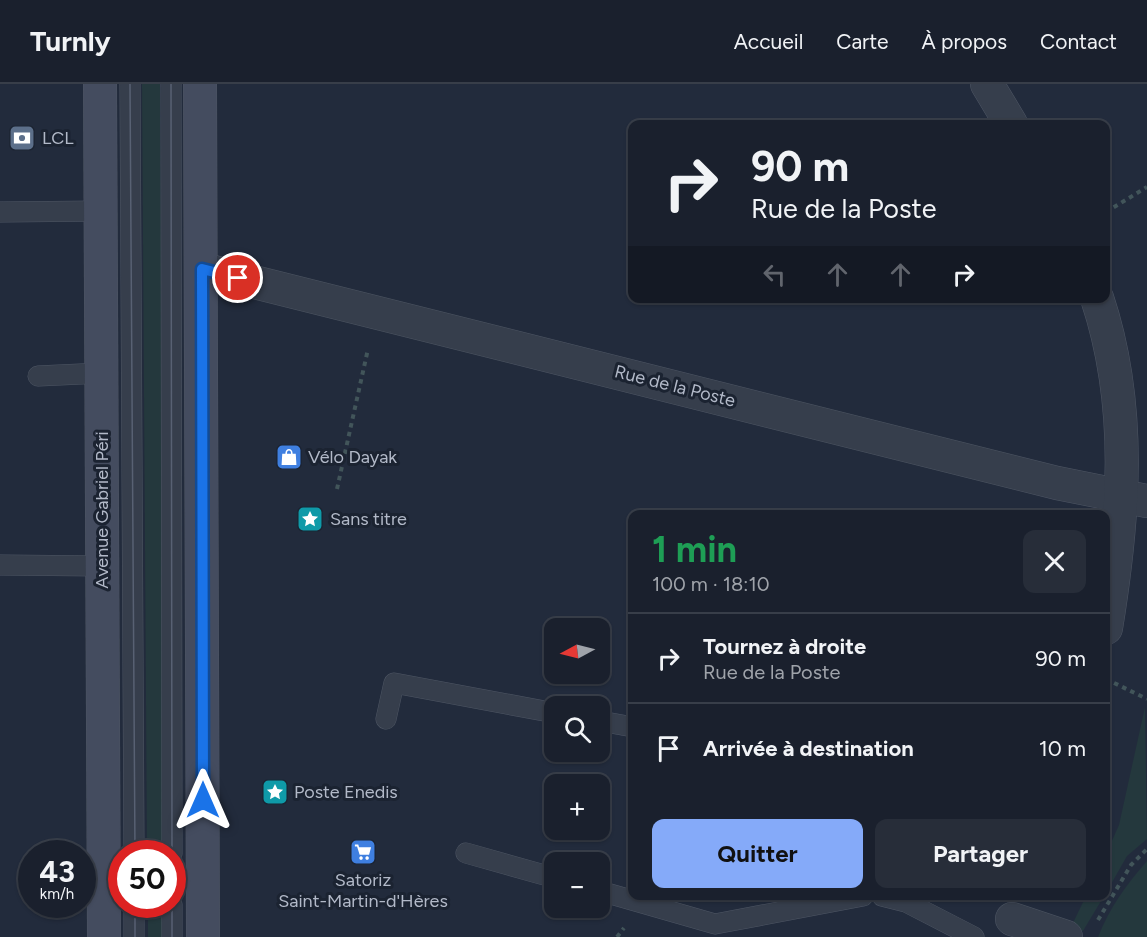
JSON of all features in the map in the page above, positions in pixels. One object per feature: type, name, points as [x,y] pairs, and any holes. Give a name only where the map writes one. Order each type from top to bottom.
[{"type":"main road","name":"Avenue Gabriel Péri","points":[[100,84],[104,937]]},
{"type":"main road","points":[[200,84],[203,937]]},
{"type":"street","points":[[987,84],[1009,120]]},
{"type":"street","name":"Rue de la Poste","points":[[202,269],[1135,499]]},
{"type":"street","points":[[1097,303],[1121,414],[1135,499],[1116,565],[1110,603]]},
{"type":"street","points":[[1012,917],[1081,931]]},
{"type":"lane","name":"Avenue Gabriel Péri","points":[[130,84],[134,840]]},
{"type":"lane","points":[[171,84],[172,840]]},
{"type":"lane","points":[[0,212],[101,211]]},
{"type":"lane","points":[[38,376],[102,373]]},
{"type":"lane","points":[[0,566],[102,566]]},
{"type":"lane","points":[[386,719],[394,683],[544,711]]},
{"type":"lane","points":[[610,723],[628,726]]},
{"type":"lane","points":[[466,853],[544,875]]},
{"type":"lane","points":[[610,895],[713,931],[846,900]]},
{"type":"lane","points":[[907,900],[974,937]]},
{"type":"lane","points":[[134,918],[134,937]]},
{"type":"lane","points":[[172,918],[172,937]]},
{"type":"path","points":[[1110,210],[1147,187]]},
{"type":"path","points":[[337,489],[391,315]]},
{"type":"path","points":[[1110,681],[1147,699]]},
{"type":"path","points":[[1110,893],[1131,865],[1147,849]]},
{"type":"path","points":[[1081,931],[1104,900]]},
{"type":"green space","points":[[142,84],[160,84],[165,840],[147,840]]},
{"type":"green space","points":[[1145,707],[1147,839],[1127,856],[1110,886],[1110,845],[1119,825]]},
{"type":"green space","points":[[1147,861],[1147,937],[1098,937],[1119,897]]},
{"type":"green space","points":[[1084,900],[1102,900],[1083,931],[1071,927]]},
{"type":"green space","points":[[148,918],[165,918],[165,937],[148,937]]},
{"type":"tram line","points":[[130,84],[135,840]]},
{"type":"tram line","points":[[171,84],[172,840]]},
{"type":"tram line","points":[[135,918],[135,937]]},
{"type":"tram line","points":[[172,918],[172,937]]},
{"type":"place","name":"LCL","points":[[22,138]]},
{"type":"place","name":"Vélo Dayak","points":[[289,457]]},
{"type":"place","name":"Sans titre","points":[[310,519]]},
{"type":"place","name":"Poste Enedis","points":[[275,792]]},
{"type":"place","name":"Satoriz Saint-Martin-d'Hères","points":[[363,852]]},
{"type":"route","points":[[203,800],[202,269],[238,278]]}]
